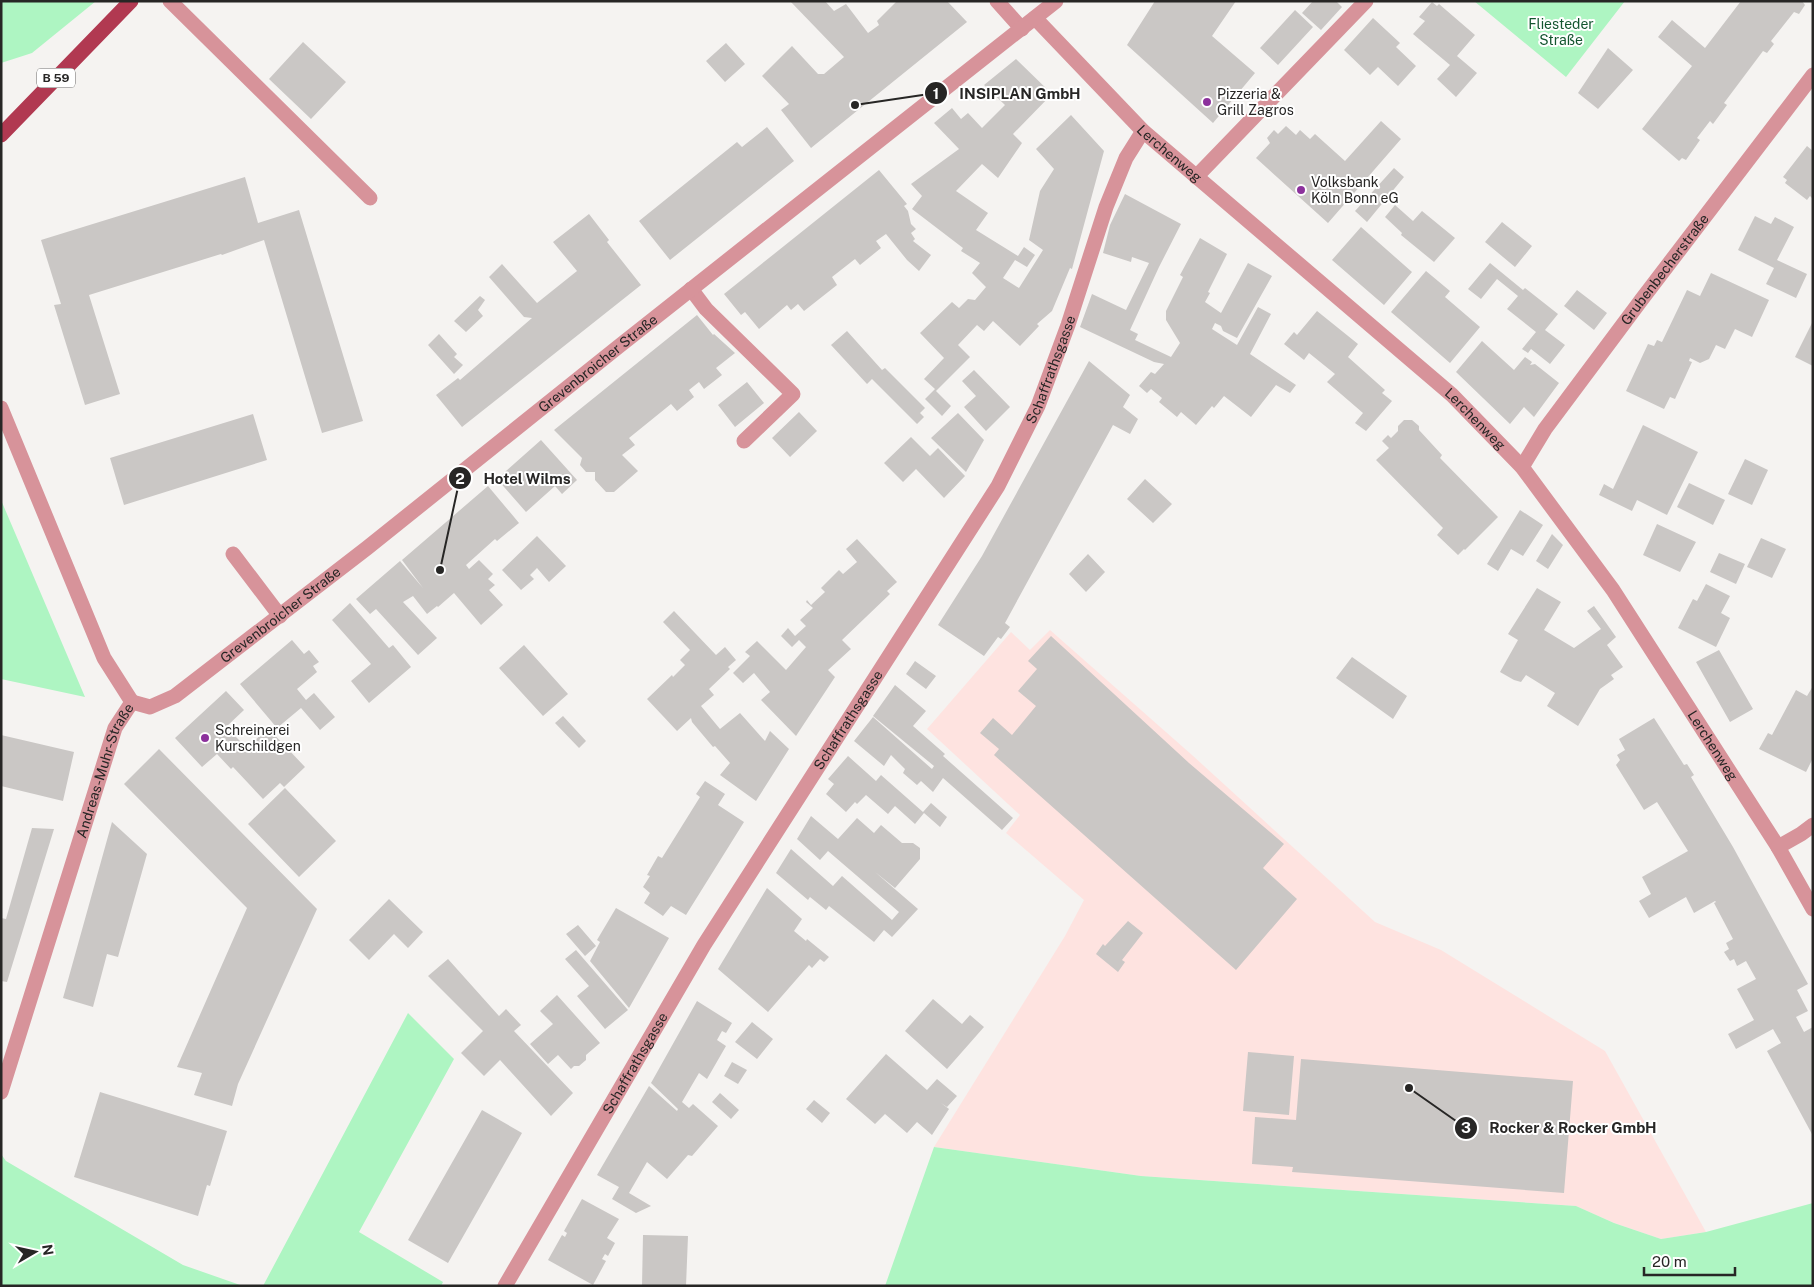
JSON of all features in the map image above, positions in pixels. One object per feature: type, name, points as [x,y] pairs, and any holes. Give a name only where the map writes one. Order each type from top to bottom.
[{"type":"main road","name":"B 59","points":[[3,130],[131,1]]},
{"type":"street","points":[[170,1],[370,198]]},
{"type":"street","points":[[997,1],[1022,29]]},
{"type":"street","name":"Grevenbroicher Straße","points":[[132,702],[150,707],[175,696],[280,616],[1056,1]]},
{"type":"street","points":[[1196,177],[1366,1]]},
{"type":"street","name":"Lerchenweg","points":[[1036,18],[1143,131],[1452,396],[1522,467],[1612,590],[1778,847],[1813,910]]},
{"type":"street","name":"Grubenbecherstraße","points":[[1522,467],[1545,429],[1602,352],[1813,75]]},
{"type":"street","name":"Schaffrathsgasse","points":[[505,1286],[704,945],[998,486],[1038,406],[1068,325],[1106,207],[1126,158],[1143,131]]},
{"type":"street","points":[[691,289],[706,309],[793,394],[744,441]]},
{"type":"street","name":"Andreas-Muhr-Straße","points":[[1,408],[104,658],[132,702],[115,728],[5,1070],[1,1092]]},
{"type":"street","points":[[233,554],[280,616]]},
{"type":"street","points":[[1778,847],[1813,825]]},
{"type":"shaded area","points":[[1050,630],[1192,755],[1375,922],[1441,950],[1605,1051],[1706,1232],[1661,1239],[1614,1223],[1576,1206],[1141,1176],[934,1147],[1065,936],[1084,900],[1006,833],[1020,815],[927,729],[1011,632],[1030,650]]},
{"type":"green space","points":[[1,1],[96,1],[32,53],[1,63]]},
{"type":"green space","name":"Fliesteder Straße","points":[[1474,1],[1625,1],[1566,77]]},
{"type":"green space","points":[[1,500],[85,697],[1,679]]},
{"type":"green space","points":[[408,1013],[454,1059],[359,1232],[443,1282],[441,1286],[263,1286]]},
{"type":"green space","points":[[934,1147],[1141,1176],[1576,1206],[1614,1223],[1661,1239],[1706,1232],[1813,1203],[1813,1286],[885,1286]]},
{"type":"green space","points":[[1,1154],[6,1161],[183,1265],[243,1286],[1,1286]]},
{"type":"building","points":[[790,1],[825,1],[834,11],[846,4],[868,33],[879,25],[877,21],[897,1],[947,1],[967,22],[811,148],[781,110],[789,104],[762,76],[792,46],[818,74],[824,74],[844,57]]},
{"type":"building","points":[[1155,1],[1236,1],[1212,36],[1255,73],[1213,123],[1127,45]]},
{"type":"building","points":[[1313,1],[1336,1],[1342,7],[1321,30],[1302,13]]},
{"type":"building","points":[[1741,1],[1802,1],[1805,5],[1799,14],[1794,12],[1771,41],[1774,44],[1767,53],[1763,51],[1724,103],[1727,105],[1713,124],[1710,121],[1697,138],[1700,140],[1686,160],[1682,158],[1679,161],[1642,129],[1692,66],[1658,37],[1672,20],[1705,48]]},
{"type":"building","points":[[1432,2],[1437,6],[1439,4],[1475,35],[1457,56],[1477,73],[1456,97],[1437,79],[1450,65],[1413,34],[1425,21],[1419,17]]},
{"type":"building","points":[[1295,10],[1313,27],[1278,65],[1260,48]]},
{"type":"building","points":[[1373,18],[1400,43],[1396,47],[1416,66],[1398,86],[1378,67],[1370,75],[1344,50]]},
{"type":"building","points":[[303,42],[346,82],[311,119],[269,79]]},
{"type":"building","points":[[726,43],[745,64],[725,82],[706,61]]},
{"type":"building","points":[[1608,48],[1633,70],[1598,109],[1578,93]]},
{"type":"building","points":[[1016,59],[1052,94],[1013,134],[1022,143],[998,178],[982,164],[956,191],[988,213],[976,230],[1018,256],[1024,247],[1035,255],[1027,267],[1015,260],[1003,278],[1019,288],[1043,250],[1029,240],[1040,191],[1054,169],[1036,149],[1071,115],[1104,151],[1072,269],[1070,268],[1052,311],[1037,324],[1039,326],[1020,346],[993,321],[984,331],[977,325],[958,345],[970,357],[936,391],[951,406],[942,416],[925,399],[935,389],[924,379],[944,358],[920,333],[952,302],[959,308],[968,299],[975,300],[986,287],[972,273],[980,263],[961,251],[963,248],[912,209],[922,196],[911,184],[959,149],[934,123],[952,108],[961,119],[968,113],[982,128],[1005,105],[984,85]]},
{"type":"building","points":[[1381,121],[1401,139],[1328,223],[1256,158],[1270,143],[1267,138],[1274,130],[1278,134],[1286,126],[1296,135],[1300,130],[1310,139],[1315,134],[1345,161]]},
{"type":"building","points":[[767,127],[794,161],[670,260],[639,221],[737,142],[742,147]]},
{"type":"building","points":[[1807,146],[1813,151],[1813,199],[1810,196],[1807,200],[1785,183],[1787,180],[1783,177]]},
{"type":"building","points":[[1394,168],[1404,177],[1367,222],[1355,211]]},
{"type":"building","points":[[879,170],[907,204],[904,206],[908,211],[911,224],[916,229],[911,233],[915,239],[913,241],[931,255],[919,271],[907,260],[886,234],[876,241],[881,248],[860,265],[855,259],[832,277],[837,285],[804,311],[798,304],[791,310],[787,305],[759,329],[745,312],[741,315],[724,294]]},
{"type":"building","points":[[245,177],[258,223],[299,210],[363,421],[322,433],[264,240],[222,255],[89,295],[120,394],[85,405],[54,305],[61,304],[41,240]]},
{"type":"building","points":[[1125,194],[1181,224],[1130,330],[1138,334],[1135,340],[1171,357],[1180,343],[1166,320],[1166,311],[1183,277],[1180,275],[1200,238],[1227,254],[1205,302],[1221,313],[1248,263],[1272,276],[1237,338],[1223,331],[1221,326],[1215,323],[1212,329],[1237,345],[1258,307],[1271,314],[1250,354],[1296,385],[1290,393],[1276,385],[1251,417],[1224,396],[1214,408],[1212,406],[1196,425],[1181,412],[1177,417],[1159,402],[1162,398],[1151,389],[1147,393],[1139,386],[1151,372],[1155,374],[1164,364],[1154,362],[1080,327],[1092,294],[1126,310],[1149,263],[1132,257],[1131,262],[1103,253],[1110,225]]},
{"type":"building","points":[[1395,205],[1413,221],[1422,211],[1455,238],[1434,262],[1401,235],[1402,233],[1385,217]]},
{"type":"building","points":[[589,214],[609,240],[607,242],[641,285],[462,427],[436,395],[458,378],[460,380],[532,318],[524,317],[489,277],[502,264],[537,303],[577,271],[553,242]]},
{"type":"building","points":[[1755,216],[1771,224],[1775,217],[1794,227],[1777,260],[1807,274],[1796,298],[1766,284],[1774,268],[1738,250]]},
{"type":"building","points":[[1502,222],[1532,246],[1515,267],[1485,242]]},
{"type":"building","points":[[1361,227],[1412,272],[1384,305],[1332,260]]},
{"type":"building","points":[[1490,263],[1523,290],[1525,288],[1558,314],[1545,330],[1565,345],[1550,364],[1531,349],[1528,353],[1522,349],[1536,332],[1507,309],[1518,296],[1497,279],[1481,299],[1468,289]]},
{"type":"building","points":[[1426,271],[1450,291],[1445,297],[1480,327],[1450,363],[1391,312]]},
{"type":"building","points":[[1711,273],[1769,300],[1752,337],[1735,329],[1725,349],[1716,345],[1709,359],[1700,363],[1690,358],[1689,361],[1692,362],[1675,399],[1670,397],[1664,409],[1626,391],[1648,344],[1654,346],[1657,340],[1662,342],[1687,290],[1700,296]]},
{"type":"building","points":[[1577,290],[1607,313],[1594,330],[1564,306]]},
{"type":"building","points":[[480,296],[485,300],[478,310],[483,316],[466,332],[454,321]]},
{"type":"building","points":[[1317,311],[1358,344],[1348,357],[1385,390],[1382,393],[1392,401],[1366,431],[1355,423],[1363,413],[1327,382],[1335,374],[1309,353],[1304,360],[1284,344],[1294,332],[1297,335]]},
{"type":"building","points":[[697,315],[713,335],[735,353],[716,368],[722,375],[704,389],[699,382],[689,390],[694,397],[677,411],[671,404],[629,438],[635,445],[622,455],[638,471],[614,492],[606,492],[595,480],[595,472],[586,472],[580,465],[582,458],[554,430]]},
{"type":"building","points":[[1813,321],[1813,366],[1795,357]]},
{"type":"building","points":[[847,331],[882,370],[885,368],[925,408],[920,413],[924,417],[917,424],[872,379],[867,384],[831,345]]},
{"type":"building","points":[[439,334],[457,354],[454,357],[463,365],[454,374],[428,345]]},
{"type":"building","points":[[1482,341],[1514,370],[1525,357],[1532,362],[1530,365],[1535,364],[1559,383],[1534,417],[1524,407],[1510,424],[1456,372]]},
{"type":"building","points":[[1089,361],[1130,395],[1123,407],[1138,419],[1130,434],[1113,425],[1005,623],[1010,627],[1001,639],[998,637],[984,656],[938,625],[982,556]]},
{"type":"building","points":[[974,370],[1010,407],[986,431],[964,407],[976,396],[962,381]]},
{"type":"building","points":[[747,382],[764,403],[735,427],[718,405]]},
{"type":"building","points":[[799,412],[817,431],[790,457],[772,438]]},
{"type":"building","points":[[958,413],[984,440],[966,472],[931,438]]},
{"type":"building","points":[[253,414],[267,460],[124,505],[110,458]]},
{"type":"building","points":[[1404,420],[1412,420],[1419,426],[1419,430],[1442,455],[1440,458],[1498,517],[1458,555],[1437,535],[1443,528],[1376,460],[1389,448],[1382,441],[1388,435],[1391,438],[1398,431],[1398,426]]},
{"type":"building","points":[[1643,425],[1698,452],[1667,515],[1637,500],[1632,511],[1599,495],[1604,484],[1613,489]]},
{"type":"building","points":[[911,437],[930,456],[938,448],[965,476],[944,498],[916,469],[903,482],[884,463]]},
{"type":"building","points":[[541,440],[577,480],[562,494],[555,486],[526,512],[497,479]]},
{"type":"building","points":[[1745,459],[1768,470],[1752,505],[1728,494]]},
{"type":"building","points":[[1145,479],[1172,504],[1153,523],[1127,499]]},
{"type":"building","points":[[1689,483],[1725,500],[1713,525],[1677,507]]},
{"type":"building","points":[[488,486],[519,523],[497,541],[495,539],[466,565],[469,569],[479,560],[493,574],[488,579],[495,585],[489,590],[503,605],[481,625],[454,593],[427,614],[413,596],[403,602],[437,638],[418,655],[376,609],[370,614],[356,599],[400,561],[423,588],[402,560]]},
{"type":"building","points":[[1520,510],[1543,525],[1523,556],[1511,549],[1498,571],[1487,564]]},
{"type":"building","points":[[1657,524],[1696,542],[1680,572],[1643,555]]},
{"type":"building","points":[[1552,534],[1563,545],[1548,569],[1536,561]]},
{"type":"building","points":[[537,536],[566,566],[549,582],[537,568],[530,575],[534,579],[521,590],[502,570]]},
{"type":"building","points":[[1761,538],[1786,549],[1772,578],[1747,567]]},
{"type":"building","points":[[857,539],[897,582],[887,591],[890,594],[842,640],[851,649],[828,670],[835,677],[796,736],[761,700],[770,692],[754,673],[743,683],[733,673],[750,656],[745,652],[757,641],[786,670],[806,647],[799,640],[792,647],[781,636],[788,628],[795,636],[806,626],[800,620],[813,608],[806,602],[807,600],[811,605],[825,592],[821,588],[839,570],[843,574],[857,562],[846,549]]},
{"type":"building","points":[[1719,553],[1745,564],[1736,584],[1710,572]]},
{"type":"building","points":[[1088,554],[1105,572],[1086,592],[1069,574]]},
{"type":"building","points":[[1706,584],[1730,596],[1721,613],[1730,618],[1716,647],[1678,628],[1693,599],[1697,601]]},
{"type":"building","points":[[1537,588],[1561,602],[1544,630],[1574,648],[1601,629],[1587,611],[1594,606],[1616,637],[1607,645],[1623,667],[1611,675],[1614,679],[1600,689],[1578,726],[1547,706],[1555,693],[1526,675],[1521,682],[1500,672],[1518,640],[1508,634]]},
{"type":"building","points":[[350,603],[389,648],[393,645],[411,667],[369,703],[351,681],[371,664],[332,620]]},
{"type":"building","points":[[674,611],[716,655],[725,647],[736,660],[728,667],[730,669],[709,689],[714,695],[701,706],[720,729],[740,713],[765,741],[770,731],[789,749],[756,801],[720,775],[730,763],[715,746],[713,747],[692,722],[691,718],[677,731],[647,699],[685,665],[680,660],[690,650],[663,622]]},
{"type":"building","points":[[1051,636],[1189,763],[1284,844],[1263,868],[1297,899],[1236,970],[994,755],[999,749],[980,733],[993,718],[1012,735],[1036,706],[1018,691],[1037,669],[1028,661]]},
{"type":"building","points":[[292,640],[304,654],[309,650],[319,662],[313,666],[317,672],[297,689],[306,700],[314,693],[335,717],[320,730],[301,708],[277,728],[240,684]]},
{"type":"building","points":[[524,645],[568,694],[543,716],[499,668]]},
{"type":"building","points":[[1719,650],[1753,709],[1730,722],[1696,662]]},
{"type":"building","points":[[1352,657],[1407,696],[1393,719],[1336,678]]},
{"type":"building","points":[[915,661],[936,676],[926,689],[906,674]]},
{"type":"building","points":[[895,685],[926,711],[913,726],[945,754],[943,756],[1013,818],[1002,830],[943,778],[933,792],[921,781],[917,785],[903,773],[905,769],[891,755],[884,766],[854,741],[873,717],[932,769],[934,766],[873,716]]},
{"type":"building","points":[[1813,686],[1813,758],[1806,772],[1759,749],[1768,733],[1772,735],[1796,690],[1807,696]]},
{"type":"building","points":[[226,691],[244,710],[226,727],[247,748],[268,728],[305,767],[284,787],[280,783],[263,799],[233,767],[231,769],[217,754],[202,767],[175,738]]},
{"type":"building","points":[[563,716],[586,741],[579,748],[555,723]]},
{"type":"building","points":[[1654,718],[1684,765],[1687,764],[1694,775],[1691,777],[1733,847],[1808,984],[1797,990],[1808,1011],[1796,1017],[1804,1032],[1813,1027],[1813,1136],[1767,1051],[1781,1043],[1773,1029],[1736,1049],[1728,1034],[1754,1020],[1737,989],[1756,979],[1746,961],[1737,966],[1734,959],[1730,961],[1724,952],[1729,949],[1726,943],[1733,939],[1714,903],[1716,902],[1715,901],[1694,913],[1686,897],[1649,918],[1639,901],[1651,894],[1642,877],[1688,851],[1657,802],[1644,810],[1616,765],[1620,760],[1617,755],[1625,750],[1619,739]]},
{"type":"building","points":[[1,735],[74,752],[63,801],[1,786]]},
{"type":"building","points":[[159,749],[317,909],[238,1084],[232,1106],[194,1095],[202,1073],[177,1067],[247,908],[124,784]]},
{"type":"building","points":[[848,756],[876,781],[881,775],[923,812],[931,803],[947,817],[940,827],[924,813],[915,824],[895,806],[888,814],[866,795],[857,804],[855,802],[846,812],[826,794],[834,784],[828,779]]},
{"type":"building","points":[[705,781],[725,794],[718,805],[744,822],[686,915],[671,906],[663,916],[644,903],[650,893],[643,887],[650,876],[647,875],[658,856],[662,858],[700,797],[696,794]]},
{"type":"building","points":[[285,788],[336,841],[299,877],[248,824]]},
{"type":"building","points":[[811,816],[838,839],[857,818],[874,833],[881,825],[902,843],[913,843],[920,848],[920,859],[895,888],[875,872],[918,909],[892,937],[884,930],[874,942],[829,906],[826,910],[810,897],[808,900],[776,873],[791,849],[833,886],[842,876],[892,920],[899,912],[828,851],[820,860],[797,839]]},
{"type":"building","points":[[112,822],[147,854],[118,957],[107,954],[93,1007],[63,998]]},
{"type":"building","points":[[32,828],[54,829],[7,982],[1,981],[1,918],[6,919]]},
{"type":"building","points":[[767,888],[802,919],[794,931],[829,957],[824,962],[820,959],[812,968],[809,965],[768,1012],[718,969]]},
{"type":"building","points":[[389,899],[423,932],[408,948],[394,934],[369,960],[349,940]]},
{"type":"building","points":[[616,908],[669,938],[629,1008],[590,961],[600,942],[597,940]]},
{"type":"building","points":[[1128,921],[1143,933],[1122,960],[1125,962],[1118,972],[1096,954],[1103,944],[1105,946]]},
{"type":"building","points":[[578,925],[596,946],[585,956],[566,934]]},
{"type":"building","points":[[576,950],[628,1010],[605,1029],[577,996],[589,986],[565,959]]},
{"type":"building","points":[[448,959],[499,1016],[506,1009],[521,1025],[514,1031],[573,1093],[551,1116],[500,1060],[484,1076],[461,1053],[483,1031],[428,976]]},
{"type":"building","points":[[557,995],[600,1043],[586,1055],[586,1060],[579,1066],[574,1066],[571,1069],[558,1055],[548,1064],[530,1044],[553,1024],[540,1011]]},
{"type":"building","points":[[933,999],[962,1024],[970,1015],[984,1027],[947,1069],[905,1031]]},
{"type":"building","points":[[697,1001],[732,1023],[726,1033],[722,1031],[717,1040],[726,1046],[707,1079],[699,1073],[682,1102],[689,1108],[693,1104],[718,1126],[692,1156],[688,1155],[667,1179],[647,1162],[629,1193],[651,1206],[636,1213],[612,1199],[619,1187],[597,1175],[649,1086],[677,1111],[678,1109],[651,1083]]},
{"type":"building","points":[[752,1022],[773,1039],[757,1059],[735,1042]]},
{"type":"building","points":[[1248,1052],[1294,1056],[1289,1115],[1243,1111]]},
{"type":"building","points":[[886,1054],[927,1090],[937,1079],[957,1096],[947,1107],[941,1103],[949,1109],[932,1135],[917,1122],[907,1133],[885,1114],[875,1124],[846,1099]]},
{"type":"building","points":[[1301,1059],[1573,1081],[1564,1193],[1292,1172],[1293,1167],[1252,1164],[1255,1117],[1296,1120]]},
{"type":"building","points":[[732,1062],[747,1070],[738,1084],[724,1076]]},
{"type":"building","points":[[100,1092],[227,1131],[210,1186],[207,1185],[198,1216],[74,1177]]},
{"type":"building","points":[[720,1093],[739,1110],[731,1119],[712,1102]]},
{"type":"building","points":[[814,1100],[830,1113],[822,1123],[806,1109]]},
{"type":"building","points":[[482,1110],[522,1133],[448,1263],[408,1240]]},
{"type":"building","points":[[582,1199],[619,1219],[607,1238],[615,1243],[608,1256],[605,1254],[602,1259],[606,1261],[593,1285],[548,1260],[562,1235],[565,1237],[567,1233],[564,1231]]},
{"type":"building","points":[[643,1235],[688,1236],[686,1286],[642,1286]]},
{"type":"place","name":"Pizzeria & Grill Zagros","points":[[1207,102]]},
{"type":"place","name":"INSIPLAN GmbH","points":[[855,105]]},
{"type":"place","name":"Volksbank Köln Bonn eG","points":[[1301,190]]},
{"type":"place","name":"Hotel Wilms","points":[[440,570]]},
{"type":"place","name":"Schreinerei Kurschildgen","points":[[205,738]]},
{"type":"place","name":"Rocker & Rocker GmbH","points":[[1409,1088]]}]
